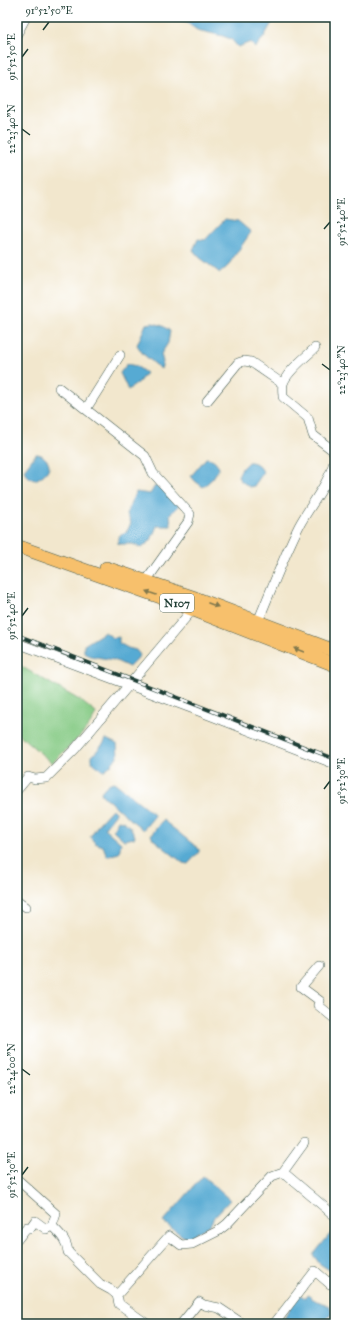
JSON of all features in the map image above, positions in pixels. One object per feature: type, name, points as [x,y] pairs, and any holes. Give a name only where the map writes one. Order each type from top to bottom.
[{"type":"highway","name":"N107","points":[[17,538],[146,581],[256,627],[335,665]]},
{"type":"highway","name":"N107","points":[[17,546],[193,609],[335,651]]},
{"type":"street","points":[[17,34],[26,17]]},
{"type":"street","points":[[315,348],[288,376],[283,384],[283,397],[308,418],[313,436],[335,452]]},
{"type":"street","points":[[86,409],[120,355]]},
{"type":"street","points":[[207,401],[238,363],[244,361],[251,362],[283,384]]},
{"type":"street","points":[[58,388],[145,456],[153,473],[190,514],[188,522],[146,581]]},
{"type":"street","points":[[256,627],[299,525],[314,503],[327,479],[335,458]]},
{"type":"street","points":[[17,790],[28,776],[35,779],[46,778],[75,749],[193,609]]},
{"type":"street","points":[[17,643],[129,684],[335,764]]},
{"type":"street","points":[[17,900],[26,907]]},
{"type":"street","points":[[319,966],[301,987],[320,1001],[318,1006],[335,1018]]},
{"type":"street","points":[[117,1295],[170,1236],[181,1245],[192,1244],[218,1231],[227,1224],[272,1176],[283,1172],[304,1143]]},
{"type":"street","points":[[283,1172],[335,1216]]},
{"type":"street","points":[[17,1179],[56,1214],[52,1226],[46,1230],[35,1221],[30,1228],[27,1227],[17,1240]]},
{"type":"street","points":[[52,1226],[67,1243],[68,1252],[100,1284],[117,1295],[119,1304],[147,1324]]},
{"type":"street","points":[[274,1324],[315,1272],[333,1283]]},
{"type":"street","points":[[181,1324],[199,1302],[204,1306],[219,1308],[230,1321],[243,1324]]},
{"type":"green space","points":[[17,664],[81,701],[96,713],[83,733],[52,763],[17,733]]},
{"type":"water","points":[[171,17],[275,17],[264,37],[255,48],[251,42],[238,47],[231,39],[197,30],[186,22],[170,20]]},
{"type":"water","points":[[225,219],[238,221],[251,232],[227,267],[220,273],[199,257],[193,250],[198,239],[205,240]]},
{"type":"water","points":[[153,323],[163,326],[170,331],[168,343],[161,354],[163,362],[161,369],[143,354],[137,345],[146,324]]},
{"type":"water","points":[[127,364],[136,366],[146,373],[138,383],[128,390],[120,373]]},
{"type":"water","points":[[36,454],[40,454],[48,461],[49,468],[45,474],[35,480],[31,479],[24,470]]},
{"type":"water","points":[[206,458],[214,461],[219,468],[213,478],[203,487],[191,476]]},
{"type":"water","points":[[248,462],[253,462],[258,465],[263,473],[254,486],[249,487],[240,480],[238,476],[242,468]]},
{"type":"water","points":[[155,486],[164,489],[179,506],[170,514],[171,526],[157,526],[151,540],[142,548],[133,544],[118,544],[119,536],[127,531],[131,523],[127,514],[136,492],[150,494]]},
{"type":"water","points":[[105,632],[113,638],[119,637],[119,643],[136,650],[140,655],[129,667],[114,660],[90,656],[84,652],[84,645]]},
{"type":"water","points":[[106,739],[117,744],[118,755],[111,765],[103,771],[92,762],[92,756]]},
{"type":"water","points":[[114,782],[154,814],[153,818],[143,830],[102,795],[101,792],[105,787]]},
{"type":"water","points":[[112,809],[116,813],[104,828],[121,843],[119,853],[107,856],[103,846],[95,843],[90,837],[99,823]]},
{"type":"water","points":[[118,820],[128,825],[135,836],[134,838],[124,840],[113,830]]},
{"type":"water","points":[[163,820],[199,849],[199,852],[188,864],[183,863],[153,839],[151,835]]},
{"type":"water","points":[[203,1176],[230,1200],[214,1217],[210,1225],[193,1235],[184,1237],[163,1222]]},
{"type":"water","points":[[335,1228],[335,1269],[331,1271],[320,1264],[313,1255]]},
{"type":"water","points":[[299,1294],[305,1298],[308,1295],[330,1307],[331,1314],[323,1324],[281,1324]]},
{"type":"railway","points":[[17,635],[335,759]]}]
